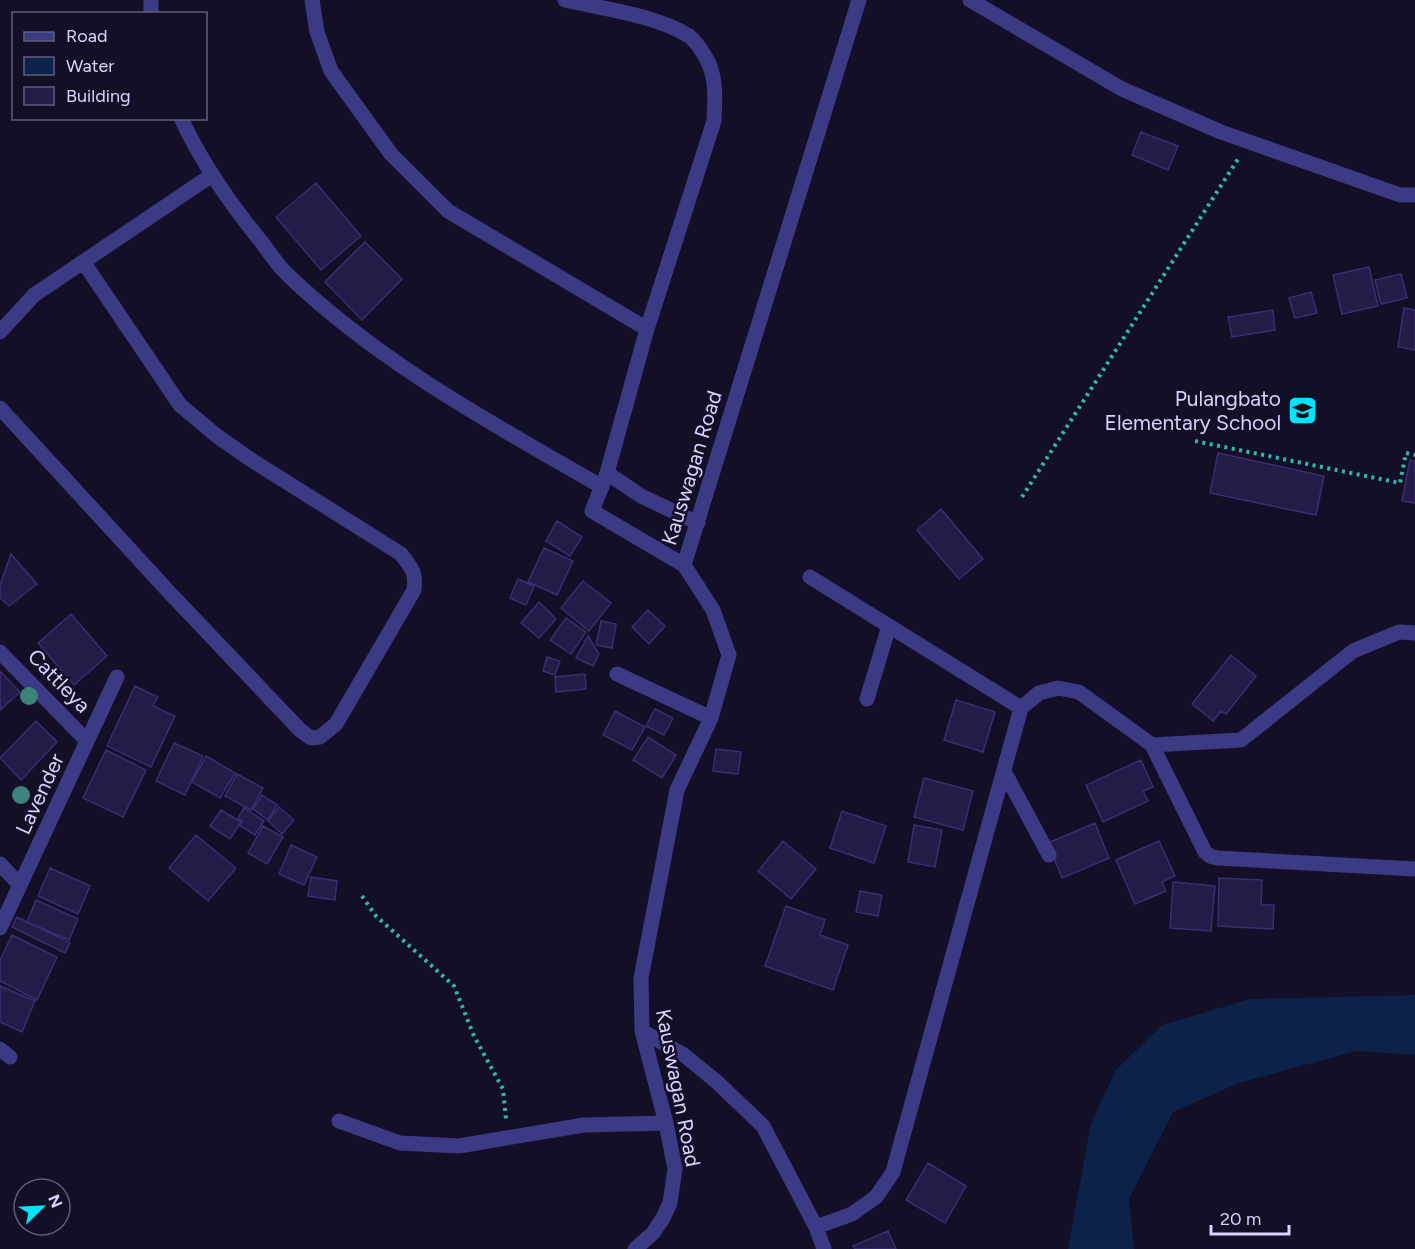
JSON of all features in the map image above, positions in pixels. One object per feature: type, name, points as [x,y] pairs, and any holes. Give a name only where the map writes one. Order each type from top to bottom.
[{"type":"street","points":[[312,0],[317,32],[331,71],[391,154],[421,186],[448,211],[646,329]]},
{"type":"street","points":[[565,0],[629,14],[669,26],[692,38],[708,59],[716,92],[714,121],[646,329],[604,480],[592,511],[684,564]]},
{"type":"street","name":"Kauswagan Road","points":[[635,1249],[653,1233],[670,1203],[675,1169],[666,1123],[642,1031],[641,978],[677,790],[711,718],[729,655],[713,609],[684,564],[859,0]]},
{"type":"street","points":[[970,0],[1122,89],[1221,132],[1400,195],[1415,195]]},
{"type":"street","points":[[183,120],[212,175],[243,220],[287,274],[340,322],[452,399],[604,480],[698,523]]},
{"type":"street","points":[[0,332],[34,295],[212,175]]},
{"type":"street","points":[[0,408],[168,591],[300,730],[311,738],[320,736],[336,724],[414,590],[413,570],[401,555],[226,442],[180,405],[84,263]]},
{"type":"street","points":[[810,577],[1021,708]]},
{"type":"street","points":[[867,699],[889,626]]},
{"type":"street","points":[[1152,745],[1240,740],[1353,651],[1399,632],[1415,633]]},
{"type":"street","name":"Cattleya","points":[[0,651],[87,741]]},
{"type":"street","points":[[617,674],[711,718]]},
{"type":"street","name":"Lavender","points":[[0,928],[117,677]]},
{"type":"street","points":[[816,1227],[852,1214],[876,1197],[893,1172],[1005,773],[1021,708],[1039,693],[1058,688],[1079,692],[1152,745],[1205,852],[1210,856],[1415,870]]},
{"type":"street","points":[[1005,773],[1049,855]]},
{"type":"street","points":[[0,864],[20,885]]},
{"type":"street","points":[[642,1031],[684,1056],[717,1082],[764,1126],[816,1227],[824,1249]]},
{"type":"street","points":[[339,1121],[400,1143],[459,1146],[584,1125],[666,1123]]},
{"type":"path","points":[[1022,497],[1249,141]]},
{"type":"path","points":[[1195,441],[1400,483],[1406,453],[1415,454]]},
{"type":"path","points":[[362,896],[376,916],[454,986],[474,1035],[503,1089],[506,1120],[520,1134]]},
{"type":"water","points":[[1415,995],[1415,1055],[1356,1051],[1239,1083],[1173,1112],[1129,1199],[1134,1249],[1068,1249],[1091,1123],[1116,1070],[1162,1025],[1250,999]]},
{"type":"building","points":[[1141,132],[1178,146],[1168,170],[1132,155]]},
{"type":"building","points":[[316,183],[361,236],[321,270],[276,217]]},
{"type":"building","points":[[365,242],[402,279],[362,320],[325,282]]},
{"type":"building","points":[[1369,267],[1378,306],[1342,314],[1333,275]]},
{"type":"building","points":[[1401,274],[1407,298],[1381,304],[1375,280]]},
{"type":"building","points":[[1311,292],[1317,313],[1295,318],[1289,298]]},
{"type":"building","points":[[1404,308],[1415,310],[1415,350],[1398,347]]},
{"type":"building","points":[[1273,310],[1275,330],[1232,337],[1228,317]]},
{"type":"building","points":[[1218,453],[1324,476],[1316,515],[1210,493]]},
{"type":"building","points":[[1410,460],[1415,461],[1415,503],[1402,501]]},
{"type":"building","points":[[941,509],[983,559],[959,579],[917,530]]},
{"type":"building","points":[[557,521],[582,537],[570,556],[546,541]]},
{"type":"building","points":[[544,548],[573,561],[557,595],[528,582]]},
{"type":"building","points":[[11,554],[37,584],[9,606],[0,598],[0,585]]},
{"type":"building","points":[[518,579],[534,586],[526,605],[510,598]]},
{"type":"building","points":[[583,581],[611,603],[589,631],[561,608]]},
{"type":"building","points":[[539,602],[556,619],[539,638],[521,623]]},
{"type":"building","points":[[648,610],[665,626],[649,644],[632,627]]},
{"type":"building","points":[[71,614],[107,656],[74,685],[38,643]]},
{"type":"building","points":[[566,618],[586,632],[571,654],[550,640]]},
{"type":"building","points":[[601,621],[616,624],[612,648],[596,645]]},
{"type":"building","points":[[588,636],[599,654],[593,666],[576,658]]},
{"type":"building","points":[[1231,655],[1256,676],[1226,714],[1221,711],[1213,721],[1192,704]]},
{"type":"building","points":[[547,657],[560,661],[555,675],[543,671]]},
{"type":"building","points":[[0,671],[20,692],[0,710]]},
{"type":"building","points":[[585,674],[586,689],[556,692],[555,677]]},
{"type":"building","points":[[135,686],[158,697],[153,706],[175,716],[151,767],[107,746]]},
{"type":"building","points":[[956,700],[995,712],[983,752],[944,740]]},
{"type":"building","points":[[655,709],[673,718],[664,735],[646,726]]},
{"type":"building","points":[[615,711],[645,727],[632,750],[603,735]]},
{"type":"building","points":[[36,721],[57,742],[21,780],[0,758]]},
{"type":"building","points":[[648,737],[676,755],[662,778],[633,760]]},
{"type":"building","points":[[174,743],[203,756],[185,795],[156,781]]},
{"type":"building","points":[[716,749],[741,752],[738,774],[713,771]]},
{"type":"building","points":[[106,750],[146,770],[123,817],[83,798]]},
{"type":"building","points":[[206,756],[235,773],[220,798],[192,782]]},
{"type":"building","points":[[1141,760],[1153,787],[1143,791],[1148,801],[1103,822],[1086,785]]},
{"type":"building","points":[[237,774],[263,788],[251,810],[225,796]]},
{"type":"building","points":[[924,778],[973,791],[963,830],[914,817]]},
{"type":"building","points":[[262,795],[277,805],[268,820],[253,809]]},
{"type":"building","points":[[279,807],[294,820],[282,834],[268,821]]},
{"type":"building","points":[[244,808],[264,821],[255,835],[240,826],[242,821],[238,818]]},
{"type":"building","points":[[221,810],[241,822],[230,839],[210,826]]},
{"type":"building","points":[[842,811],[886,826],[874,863],[830,848]]},
{"type":"building","points":[[1095,823],[1109,858],[1062,878],[1048,843]]},
{"type":"building","points":[[914,825],[942,830],[935,867],[908,862]]},
{"type":"building","points":[[263,826],[283,837],[267,864],[248,853]]},
{"type":"building","points":[[196,835],[236,868],[208,901],[169,868]]},
{"type":"building","points":[[783,841],[816,869],[791,899],[758,871]]},
{"type":"building","points":[[1159,841],[1175,876],[1162,882],[1166,891],[1135,904],[1116,860]]},
{"type":"building","points":[[291,845],[317,857],[304,885],[279,874]]},
{"type":"building","points":[[50,868],[90,886],[78,914],[38,896]]},
{"type":"building","points":[[311,877],[337,881],[335,900],[308,896]]},
{"type":"building","points":[[1219,878],[1262,880],[1261,905],[1274,905],[1273,929],[1218,926]]},
{"type":"building","points":[[1173,882],[1215,886],[1211,931],[1170,928]]},
{"type":"building","points":[[860,891],[882,895],[878,916],[856,912]]},
{"type":"building","points":[[36,900],[78,919],[69,940],[27,922]]},
{"type":"building","points":[[786,906],[825,920],[820,935],[848,945],[833,990],[765,966]]},
{"type":"building","points":[[17,917],[70,943],[65,953],[12,927]]},
{"type":"building","points":[[12,935],[57,957],[37,1000],[0,981],[0,960]]},
{"type":"building","points":[[0,986],[35,1001],[22,1032],[0,1022]]},
{"type":"building","points":[[928,1163],[966,1186],[945,1223],[906,1200]]},
{"type":"building","points":[[888,1231],[896,1249],[855,1249],[853,1246]]},
{"type":"place","name":"Pulangbato Elementary School","points":[[1302,411]]}]
